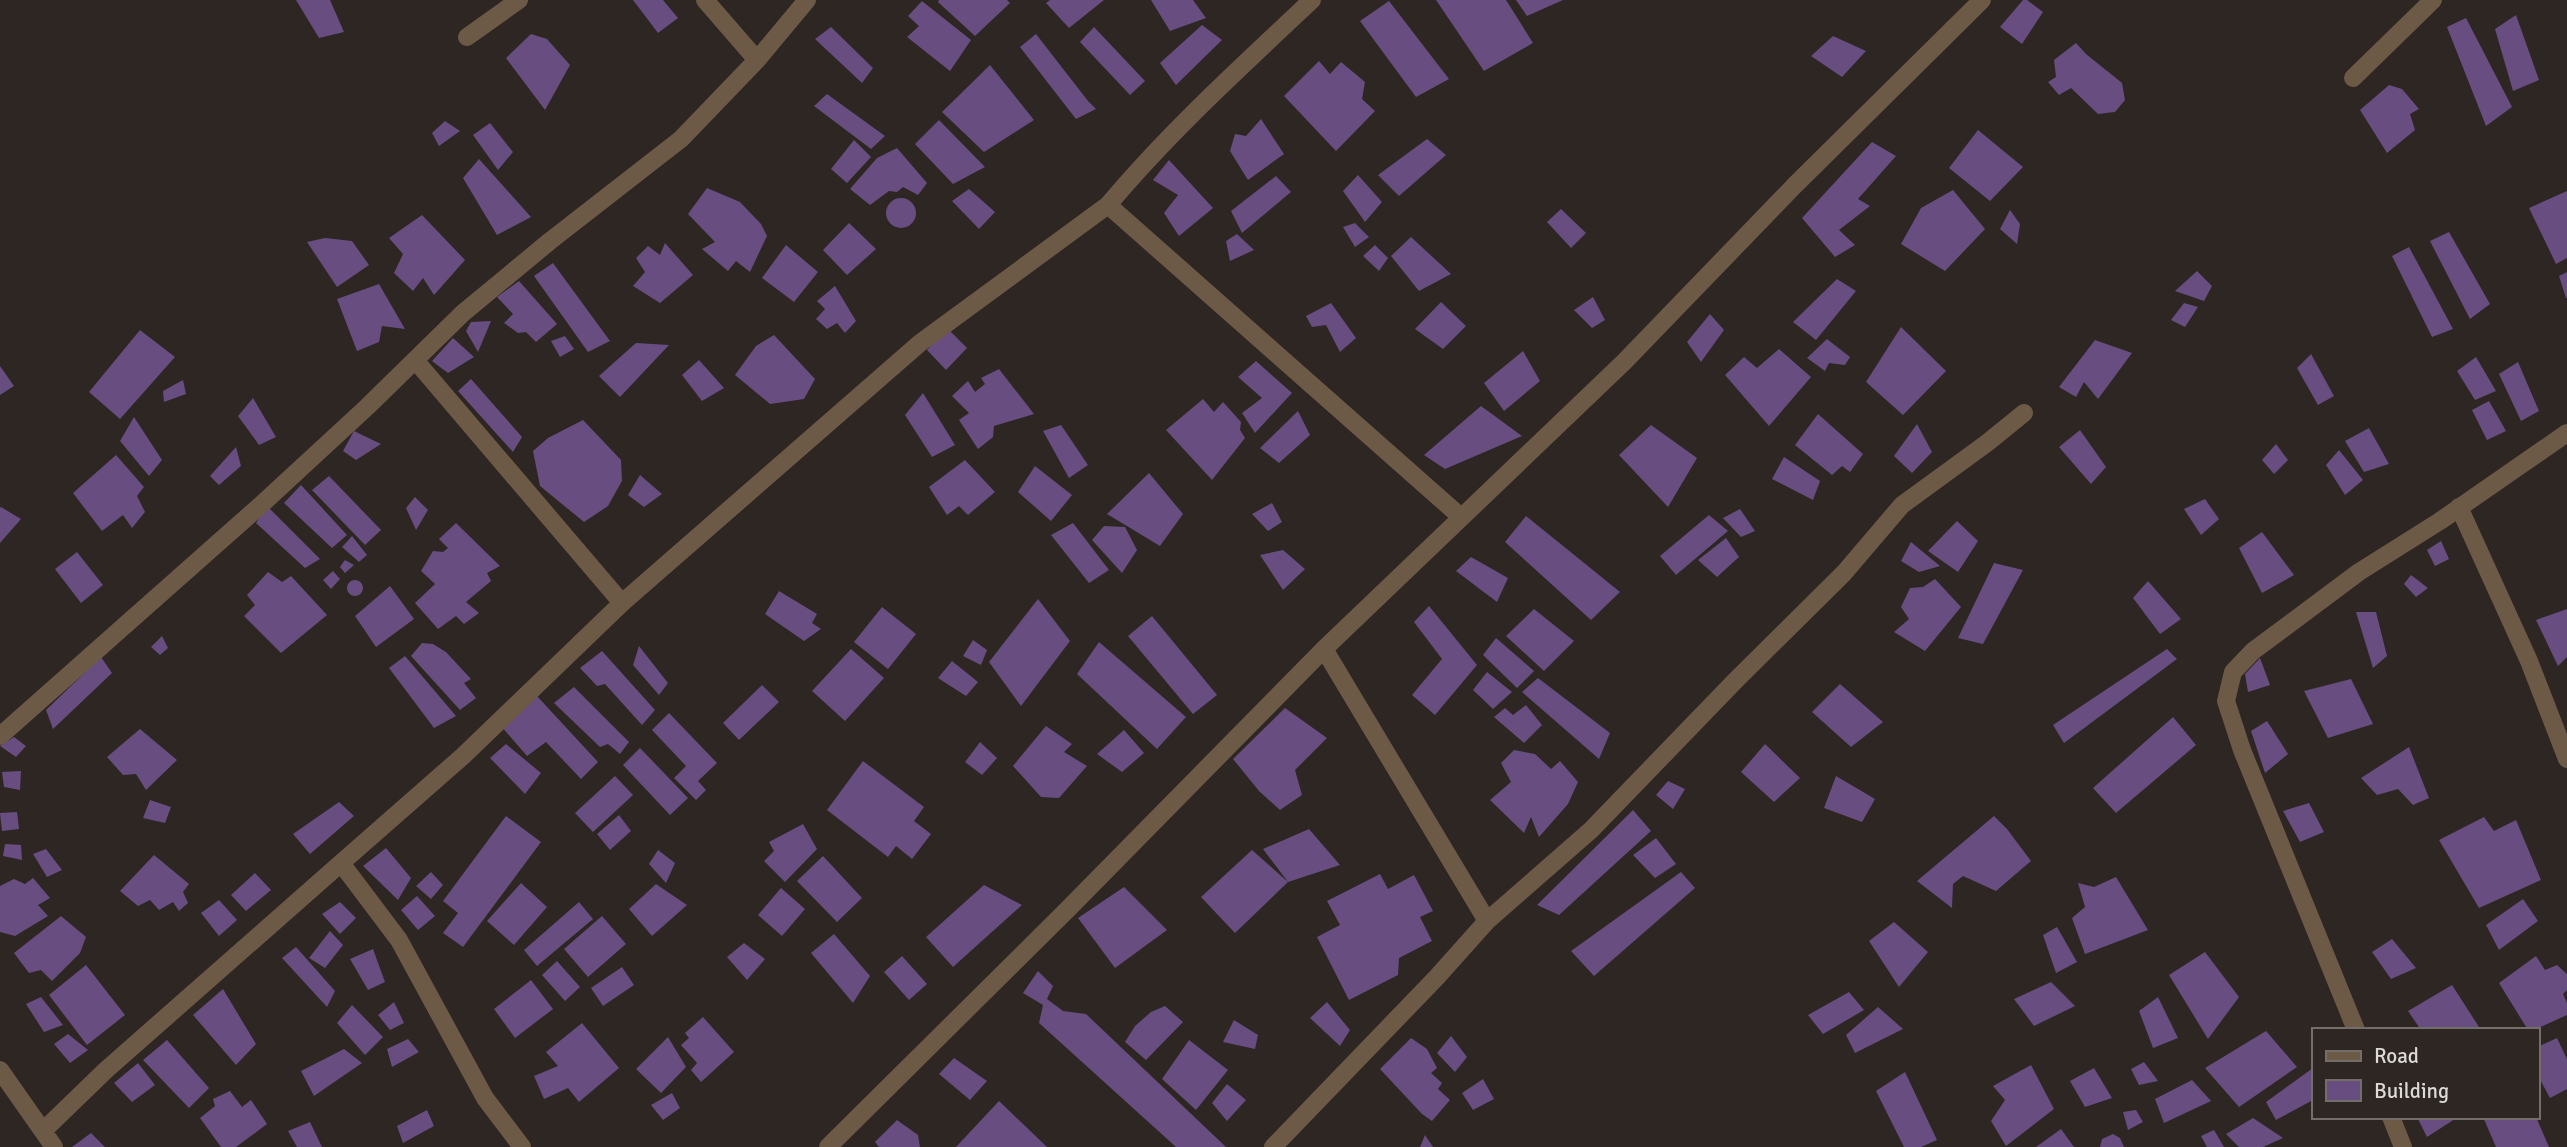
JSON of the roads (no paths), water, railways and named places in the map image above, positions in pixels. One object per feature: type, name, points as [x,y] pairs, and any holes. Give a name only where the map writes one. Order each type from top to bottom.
[{"type":"street","points":[[467,37],[519,0]]},
{"type":"street","points":[[705,0],[757,60]]},
{"type":"street","points":[[0,736],[263,503],[463,313],[681,139],[757,60],[807,0]]},
{"type":"street","points":[[44,1130],[106,1070],[463,756],[622,603],[743,495],[920,342],[1108,205],[1139,168],[1312,0]]},
{"type":"street","points":[[828,1147],[1324,649],[1624,362],[1795,185],[1982,0]]},
{"type":"street","points":[[2353,78],[2433,0]]},
{"type":"street","points":[[1108,205],[1461,517]]},
{"type":"street","points":[[415,360],[622,603]]},
{"type":"street","points":[[1273,1147],[1437,977],[1487,920],[1591,830],[1844,573],[1902,505],[2024,413]]},
{"type":"street","points":[[2355,1028],[2242,750],[2226,701],[2233,672],[2253,651],[2359,572],[2567,433]]},
{"type":"street","points":[[2459,507],[2529,661],[2567,758]]},
{"type":"street","points":[[1324,649],[1487,920]]},
{"type":"street","points":[[341,863],[399,940],[485,1098],[522,1147]]},
{"type":"street","points":[[0,1070],[54,1147]]},
{"type":"street","points":[[2392,1119],[2403,1147]]}]
